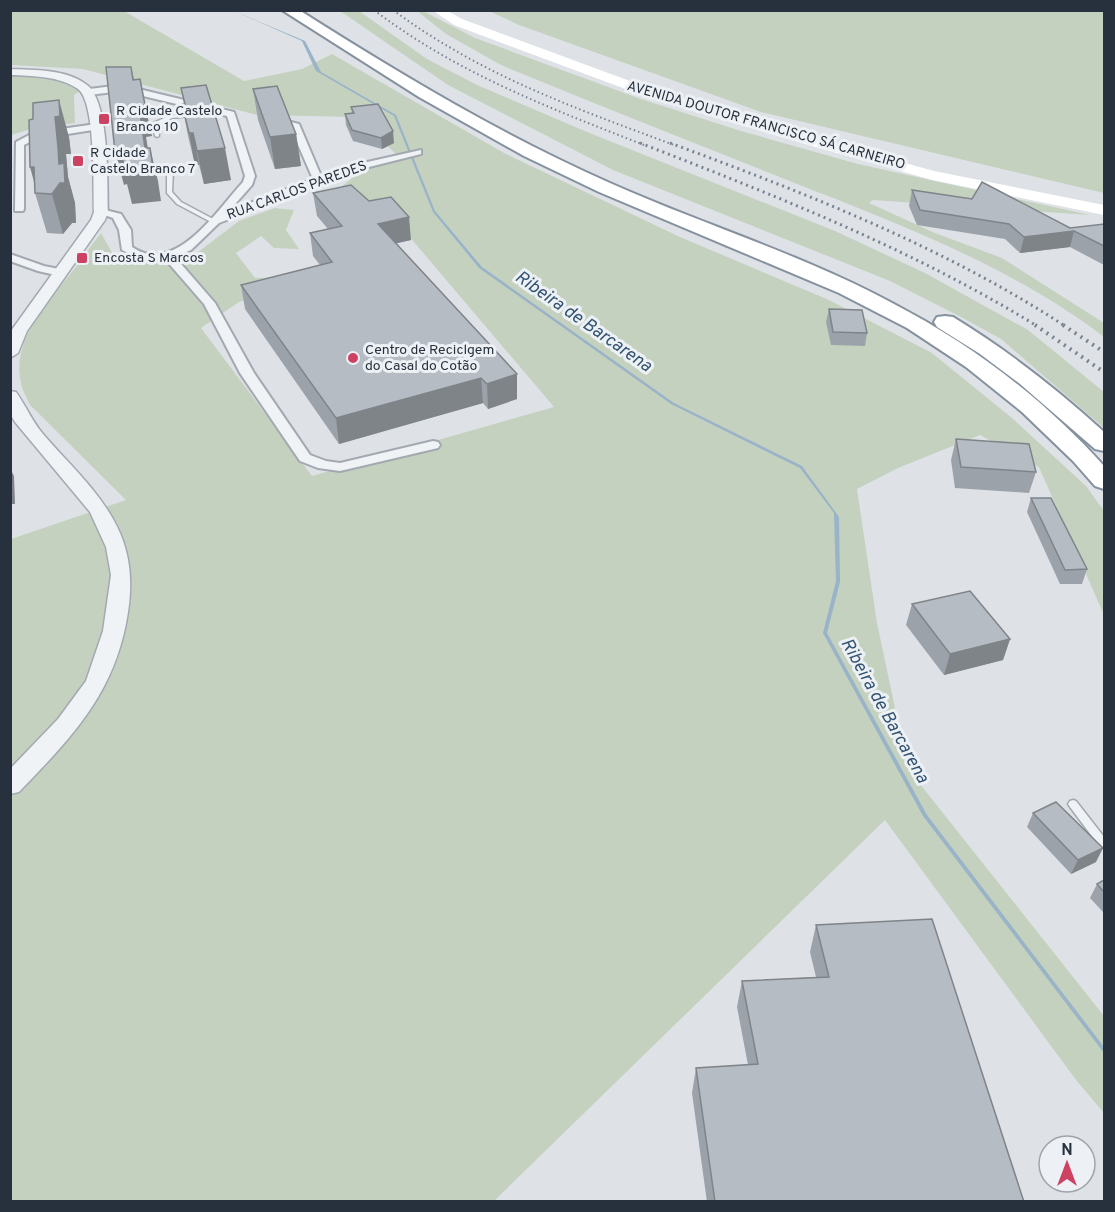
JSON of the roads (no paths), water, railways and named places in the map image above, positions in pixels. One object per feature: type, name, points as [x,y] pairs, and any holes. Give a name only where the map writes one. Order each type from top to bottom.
[{"type":"highway","points":[[289,10],[458,114],[566,170],[886,308],[962,354],[1017,397],[1093,467],[1104,481]]},
{"type":"highway","points":[[316,12],[489,116],[687,207],[905,299],[987,347],[1048,393],[1104,444]]},
{"type":"main road","name":"AVENIDA DOUTOR FRANCISCO SÁ CARNEIRO","points":[[436,10],[458,22],[652,94],[932,175],[1104,210]]},
{"type":"main road","name":"AVENIDA DOUTOR FRANCISCO SÁ CARNEIRO","points":[[455,10],[538,45],[719,106],[967,173],[1104,201]]},
{"type":"street","points":[[10,72],[63,79],[89,92],[92,97],[96,127],[99,216],[19,331],[10,353]]},
{"type":"street","points":[[89,92],[122,88],[222,110],[233,118],[250,176],[248,183],[186,250],[169,257],[130,253],[126,248],[125,230],[117,216],[99,216]]},
{"type":"street","points":[[294,124],[318,180]]},
{"type":"street","points":[[19,209],[19,144],[33,136],[96,127]]},
{"type":"street","name":"RUA CARLOS PAREDES","points":[[213,221],[349,169],[417,152]]},
{"type":"street","points":[[10,257],[42,269],[60,272]]},
{"type":"street","points":[[169,257],[209,303],[247,373],[305,458],[323,465],[340,467],[433,445]]},
{"type":"street","points":[[10,396],[20,415],[94,504],[108,525],[119,559],[121,576],[112,639],[96,683],[45,750],[10,785]]},
{"type":"lane","points":[[157,135],[155,124],[163,120],[222,110]]},
{"type":"lane","points":[[170,170],[169,192],[179,203],[213,221]]},
{"type":"lane","points":[[1073,804],[1104,844]]},
{"type":"water","points":[[234,11],[305,41],[321,72],[396,115],[435,211],[482,267],[674,403],[802,466],[839,517],[840,582],[827,633],[927,815],[1104,1047],[1104,1053],[923,816],[823,633],[836,581],[834,513],[800,468],[671,404],[479,268],[433,212],[394,116],[316,71],[302,41]]},
{"type":"railway","points":[[374,10],[405,32],[470,70],[538,102],[644,145]]},
{"type":"railway","points":[[393,10],[460,53],[528,88],[674,145]]},
{"type":"railway","points":[[640,143],[843,225],[941,272],[1037,326]]},
{"type":"railway","points":[[670,143],[873,224],[971,271],[1065,326]]},
{"type":"railway","points":[[1035,325],[1104,372]]},
{"type":"railway","points":[[1063,325],[1104,352]]},
{"type":"place","name":"R Cidade Castelo Branco 10","points":[[104,119]]},
{"type":"place","name":"R Cidade Castelo Branco 7","points":[[78,161]]},
{"type":"place","name":"Encosta S Marcos","points":[[82,258]]},
{"type":"place","name":"Centro de Reciclgem do Casal do Cotão","points":[[353,358]]},
{"type":"water label","name":"Ribeira de Barcarena","points":[[583,322]]},
{"type":"water label","name":"Ribeira de Barcarena","points":[[884,711]]}]
